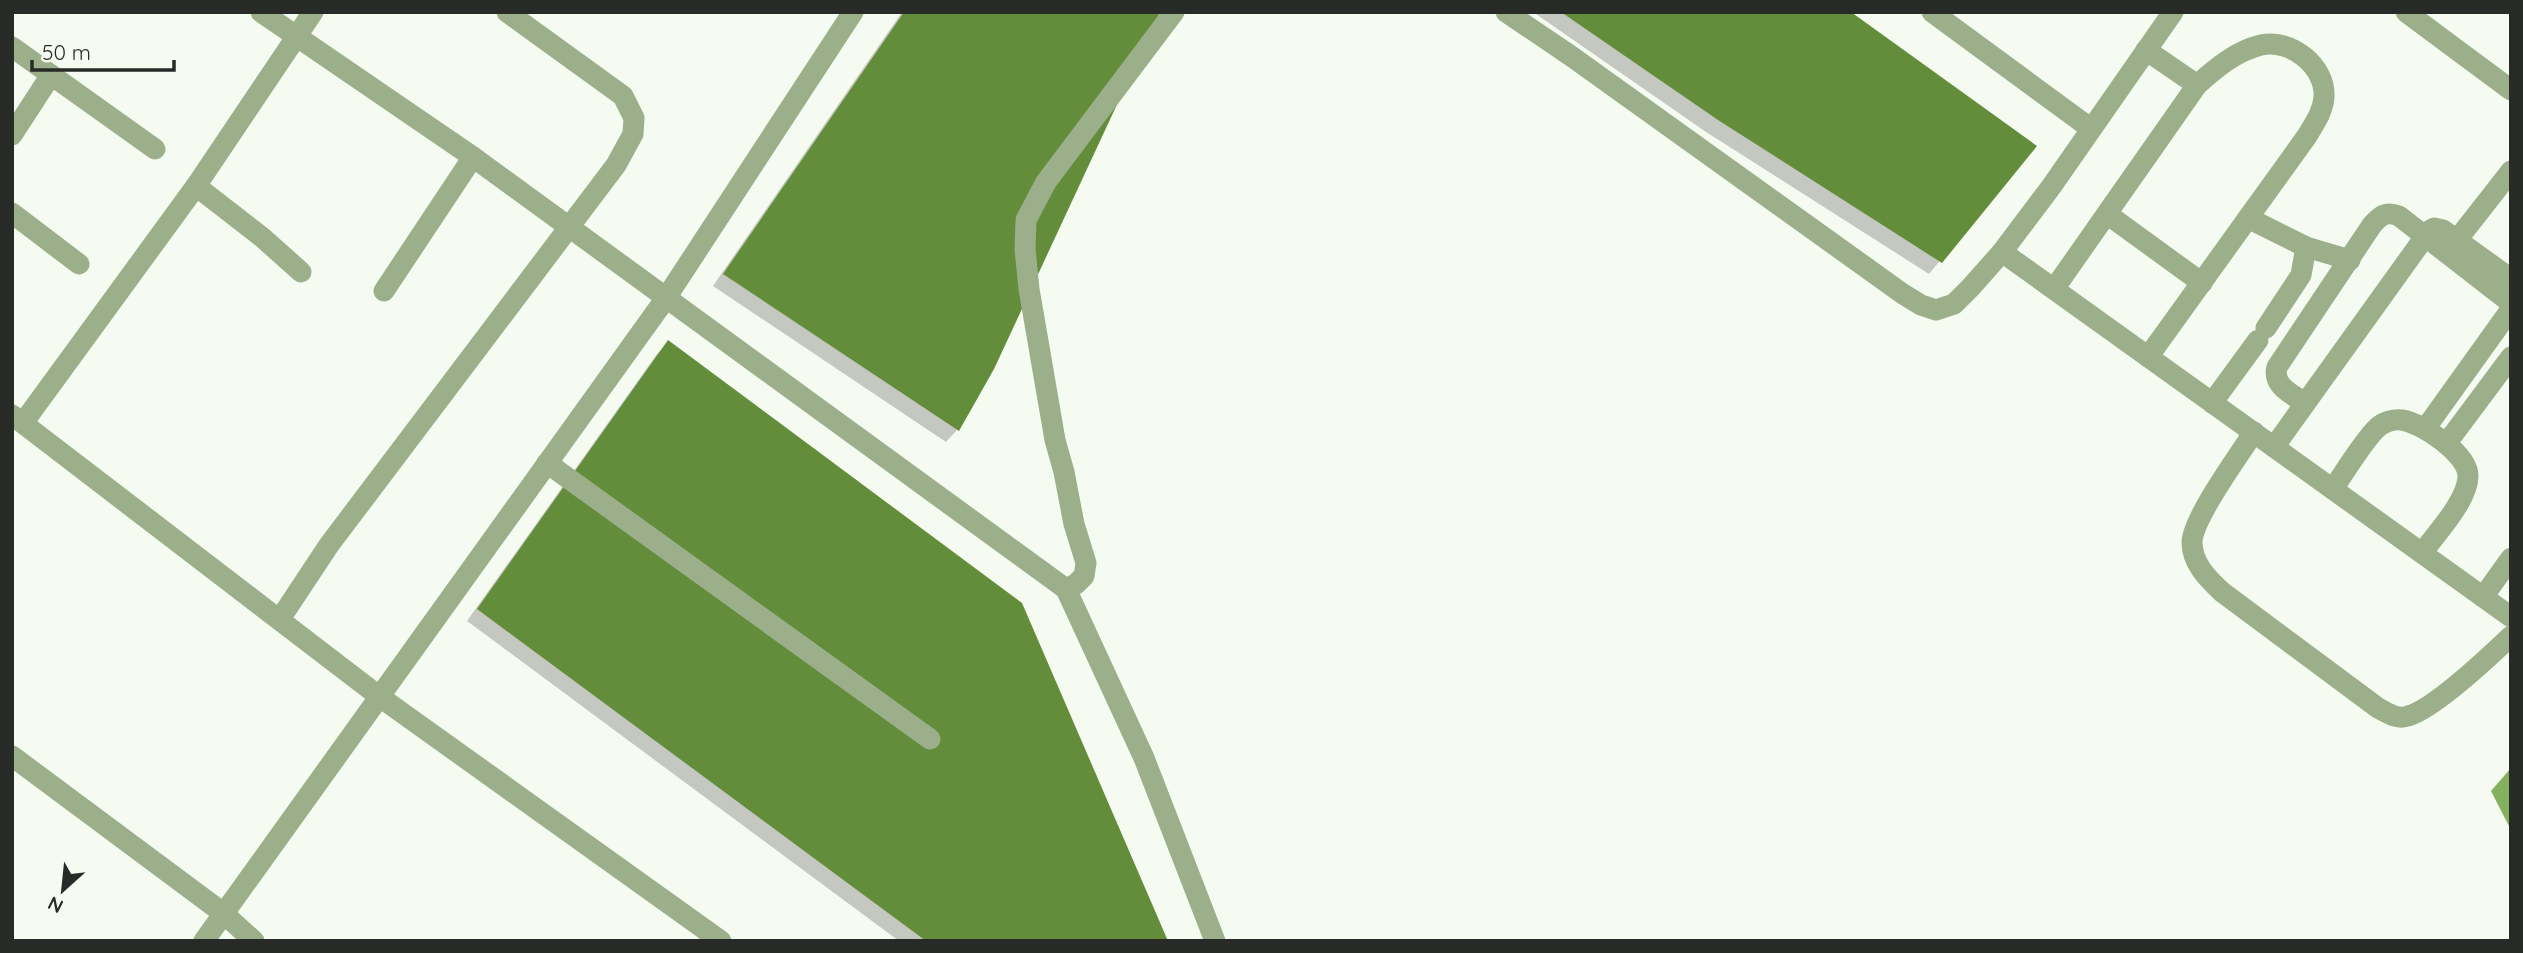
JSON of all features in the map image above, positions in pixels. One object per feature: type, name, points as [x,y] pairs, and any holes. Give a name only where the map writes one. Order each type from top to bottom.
[{"type":"lane","points":[[261,12],[473,157],[1066,589],[1144,758],[1215,941]]},
{"type":"lane","points":[[313,12],[196,186],[18,419],[380,697],[721,941]]},
{"type":"lane","points":[[280,619],[329,545],[616,164],[632,134],[634,118],[623,96],[507,12]]},
{"type":"lane","points":[[204,941],[666,298],[853,12]]},
{"type":"lane","points":[[1066,589],[1084,576],[1086,563],[1074,524],[1055,440],[1029,289],[1024,249],[1026,220],[1046,182],[1174,12]]},
{"type":"lane","points":[[1506,12],[1921,305],[1936,310],[1954,304],[2002,252],[2051,187],[2146,50],[2164,15]]},
{"type":"lane","points":[[1932,12],[2090,128]]},
{"type":"lane","points":[[2406,12],[2511,90]]},
{"type":"lane","points":[[2054,289],[2197,85],[2221,63],[2262,44],[2285,46],[2308,58],[2319,75],[2324,95],[2320,113],[2307,136],[2148,357]]},
{"type":"lane","points":[[12,47],[155,149]]},
{"type":"lane","points":[[2146,50],[2197,85]]},
{"type":"lane","points":[[12,135],[51,75]]},
{"type":"lane","points":[[384,291],[473,157]]},
{"type":"lane","points":[[2457,240],[2511,171]]},
{"type":"lane","points":[[196,186],[263,238],[301,272]]},
{"type":"lane","points":[[12,213],[79,264]]},
{"type":"lane","points":[[2305,404],[2277,382],[2277,367],[2382,215],[2390,213],[2399,216],[2511,303]]},
{"type":"lane","points":[[2107,214],[2202,283]]},
{"type":"lane","points":[[2248,218],[2306,247],[2350,260]]},
{"type":"lane","points":[[2274,447],[2423,236],[2434,228],[2457,240],[2511,279]]},
{"type":"lane","points":[[2212,402],[2301,275],[2306,247]]},
{"type":"lane","points":[[2002,252],[2511,617]]},
{"type":"lane","points":[[2425,429],[2511,309]]},
{"type":"lane","points":[[2446,444],[2511,357]]},
{"type":"lane","points":[[2333,489],[2377,428],[2390,420],[2402,420],[2425,429],[2446,444],[2466,464],[2468,476],[2465,494],[2422,553]]},
{"type":"lane","points":[[2254,432],[2197,523],[2192,540],[2194,556],[2205,576],[2222,592],[2378,708],[2395,717],[2407,717],[2426,708],[2511,636]]},
{"type":"lane","points":[[547,463],[930,739]]},
{"type":"lane","points":[[2483,597],[2511,558]]},
{"type":"lane","points":[[12,756],[223,913],[254,941]]},
{"type":"shaded area","points":[[2511,768],[2511,830],[2491,791]]},
{"type":"building","points":[[904,12],[1160,12],[994,369],[959,431],[723,274]]},
{"type":"building","points":[[1561,12],[1851,12],[2037,146],[1942,263],[1718,120]]},
{"type":"building","points":[[668,340],[1022,603],[1168,941],[926,941],[477,609]]}]
